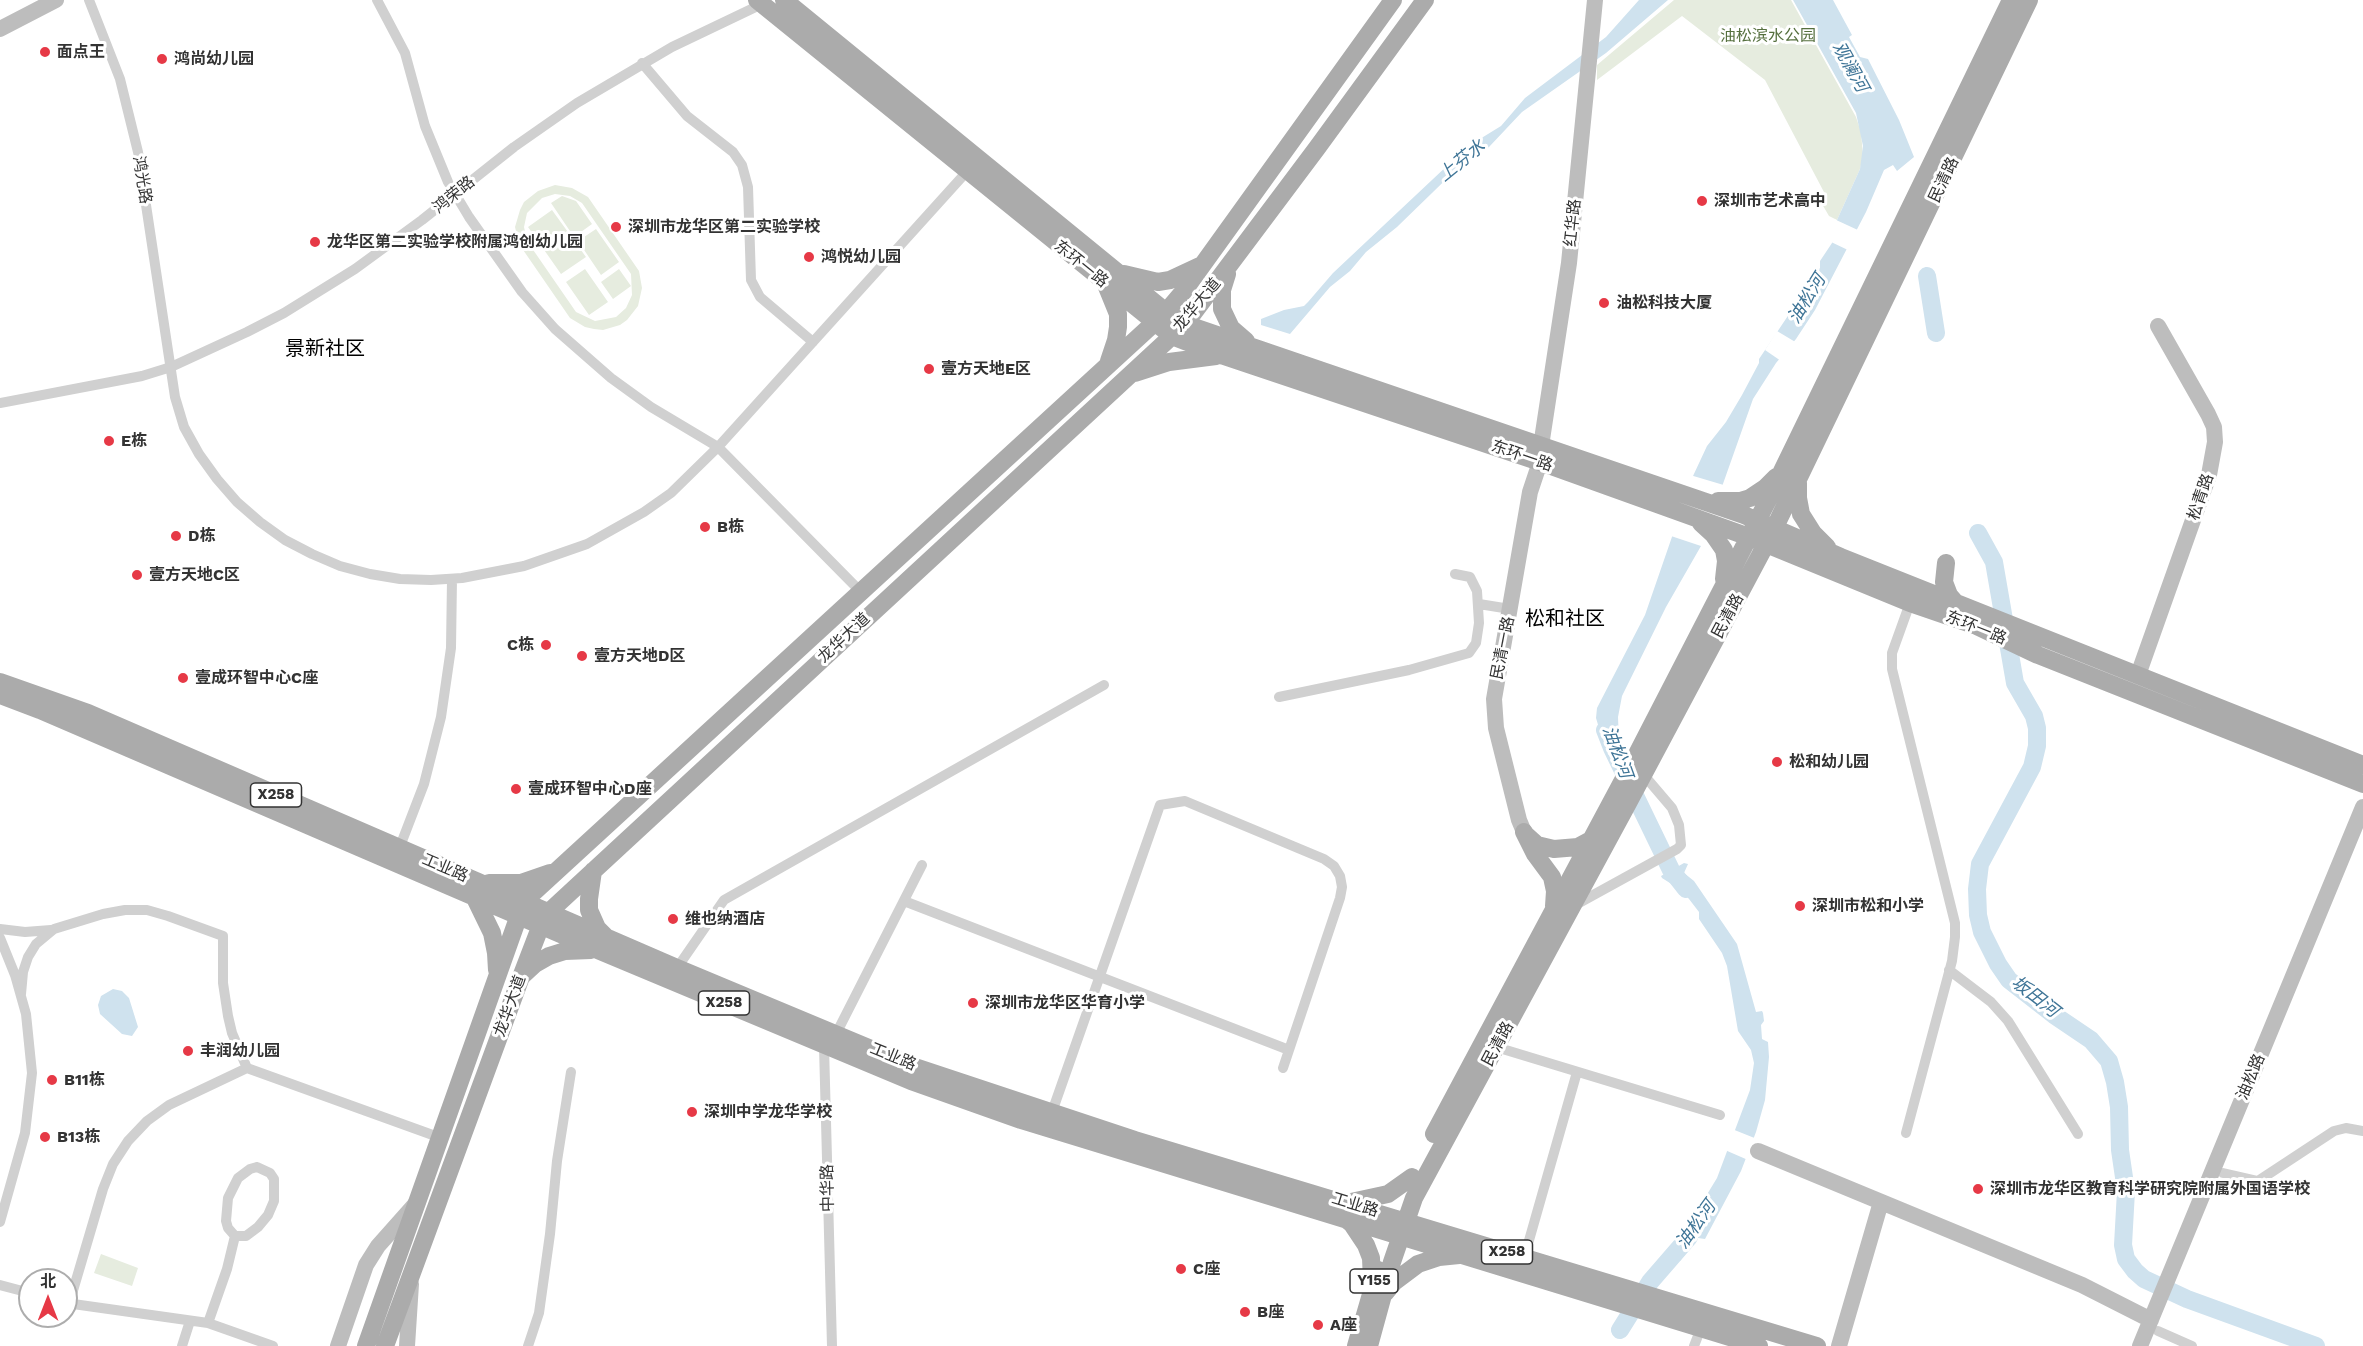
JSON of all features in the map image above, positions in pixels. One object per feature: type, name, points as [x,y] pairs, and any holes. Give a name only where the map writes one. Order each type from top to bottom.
[{"type":"main road","name":"东环一路","points":[[784,0],[973,164],[1110,277],[1179,330],[1224,356],[1540,454]]},
{"type":"main road","name":"龙华大道","points":[[366,1346],[521,909],[557,870],[1160,317],[1204,264],[1393,0]]},
{"type":"main road","name":"龙华大道","points":[[386,1346],[520,977],[545,918],[593,871],[1179,330],[1231,264],[1425,0]]},
{"type":"main road","name":"民清路","points":[[1792,473],[2011,0]]},
{"type":"main road","name":"民清路","points":[[1397,1226],[1643,774],[2029,0]]},
{"type":"main road","name":"东环一路","points":[[760,2],[973,164]]},
{"type":"main road","points":[[1104,369],[1113,351],[1118,327],[1118,314],[1110,277],[1132,277],[1158,282],[1170,280],[1204,264]]},
{"type":"main road","points":[[1231,264],[1224,283],[1221,304],[1227,322],[1237,338]]},
{"type":"main road","name":"东环一路","points":[[1179,330],[1237,338],[1255,347],[1540,454],[1675,501],[1715,529],[1762,533],[1841,557],[1955,602],[1975,618],[2038,655],[2363,784]]},
{"type":"main road","points":[[1129,376],[1184,359],[1224,356]]},
{"type":"main road","points":[[1724,505],[1758,494],[1792,473],[1804,521],[1818,539],[1841,557]]},
{"type":"main road","name":"东环一路","points":[[1675,501],[1703,500],[1724,505],[1762,533],[1910,603],[2038,635],[2363,765]]},
{"type":"main road","points":[[1715,529],[1725,555],[1723,587]]},
{"type":"main road","name":"民清路","points":[[1397,1226],[1412,1178],[1723,587],[1762,533]]},
{"type":"main road","points":[[1946,563],[1944,582],[1949,595],[1955,602]]},
{"type":"main road","name":"工业路","points":[[1,689],[88,713],[462,876],[521,909]]},
{"type":"main road","name":"工业路","points":[[1,689],[474,896],[545,918],[830,1040],[1397,1226],[1524,1258],[1617,1294]]},
{"type":"main road","points":[[2343,757],[2363,755]]},
{"type":"main road","points":[[1524,832],[1538,845],[1554,849],[1578,847],[1591,840]]},
{"type":"main road","points":[[1524,832],[1555,884],[1553,910]]},
{"type":"main road","points":[[462,876],[497,884],[521,883],[557,870]]},
{"type":"main road","points":[[520,977],[535,964],[558,952],[603,944],[589,910],[588,899],[593,871]]},
{"type":"main road","points":[[474,896],[492,933],[496,953],[496,983]]},
{"type":"main road","name":"工业路","points":[[603,944],[677,968],[965,1101],[1344,1209]]},
{"type":"main road","points":[[1412,1178],[1388,1194],[1344,1209],[1368,1252],[1377,1294],[1418,1264],[1450,1255],[1469,1256]]},
{"type":"main road","name":"工业路","points":[[1397,1226],[1469,1256],[1666,1309],[1817,1346]]},
{"type":"main road","name":"Y155","points":[[1356,1346],[1377,1294],[1397,1226]]},
{"type":"main road","name":"Y155","points":[[1369,1346],[1377,1294]]},
{"type":"main road","name":"工业路","points":[[1666,1309],[1701,1328],[1759,1346]]},
{"type":"street","points":[[0,17],[32,0]]},
{"type":"street","points":[[0,29],[56,0]]},
{"type":"street","name":"鸿光路","points":[[89,0],[113,57],[132,123],[175,397],[184,427],[199,454],[223,486],[260,522],[285,540],[312,554],[340,566],[370,574],[400,579],[452,579],[524,566],[587,544],[644,513],[671,493],[718,447],[973,164]]},
{"type":"street","points":[[377,0],[405,52],[432,145],[455,194],[486,243],[522,292],[573,346],[637,398],[718,447],[876,609]]},
{"type":"street","name":"红华路","points":[[1540,454],[1569,263],[1595,0]]},
{"type":"street","name":"鸿荣路","points":[[0,403],[142,376],[171,367],[247,332],[320,292],[389,246],[545,124],[642,63],[760,2]]},
{"type":"street","points":[[642,63],[687,116],[733,152],[742,165],[748,187],[751,280],[760,297],[813,342]]},
{"type":"street","name":"松青路","points":[[2138,675],[2210,475],[2215,442],[2214,427],[2208,414],[2158,326]]},
{"type":"street","name":"民清一路","points":[[1524,832],[1494,719],[1494,699],[1530,492],[1540,454]]},
{"type":"street","points":[[1279,697],[1409,670],[1469,653],[1474,647],[1477,636],[1479,604],[1473,580],[1465,574],[1455,574]]},
{"type":"street","points":[[399,849],[424,784],[441,717],[450,648],[452,579]]},
{"type":"street","points":[[1906,1133],[1954,949],[1955,923],[1892,669],[1892,653],[1910,603]]},
{"type":"street","points":[[1479,604],[1510,609]]},
{"type":"street","points":[[677,968],[724,900],[1104,685]]},
{"type":"street","points":[[1572,906],[1677,849],[1682,840],[1676,817],[1667,802],[1643,774]]},
{"type":"street","points":[[1052,1112],[1160,806],[1185,801],[1324,859],[1334,866],[1340,876],[1342,887],[1340,898],[1283,1068]]},
{"type":"street","name":"油松路","points":[[2140,1346],[2156,1325],[2363,807]]},
{"type":"street","name":"油松路","points":[[2176,1272],[2223,1173],[2363,832]]},
{"type":"street","points":[[830,1040],[922,865]]},
{"type":"street","points":[[904,901],[1289,1050]]},
{"type":"street","points":[[0,929],[25,932],[54,929],[103,914],[136,909],[168,916],[223,936],[223,983],[228,1016],[232,1033],[247,1068]]},
{"type":"street","points":[[21,994],[23,972],[28,957],[36,944],[54,929]]},
{"type":"street","points":[[0,938],[21,994],[29,1034],[31,1093],[25,1133],[0,1222]]},
{"type":"street","points":[[1949,970],[1991,1002],[2007,1021],[2078,1134]]},
{"type":"street","name":"中华路","points":[[830,1040],[832,1346]]},
{"type":"street","points":[[1496,1047],[1720,1115]]},
{"type":"street","points":[[78,1271],[103,1189],[113,1164],[128,1141],[147,1121],[169,1105],[247,1068],[441,1138]]},
{"type":"street","points":[[528,1346],[539,1312],[557,1161],[571,1072]]},
{"type":"street","points":[[1524,1258],[1577,1072]]},
{"type":"street","points":[[2223,1173],[2258,1181],[2334,1131],[2346,1128],[2363,1131]]},
{"type":"street","points":[[1758,1151],[2082,1285],[2192,1346]]},
{"type":"street","points":[[250,1168],[264,1169],[274,1179],[275,1194],[271,1209],[264,1222],[252,1232],[246,1236],[235,1236],[228,1228],[226,1221],[226,1206],[230,1191],[238,1178],[250,1168]]},
{"type":"street","points":[[338,1346],[370,1259],[396,1223],[418,1200]]},
{"type":"street","points":[[1839,1346],[1881,1202]]},
{"type":"street","points":[[208,1323],[227,1269],[235,1236]]},
{"type":"street","points":[[406,1346],[411,1276]]},
{"type":"street","points":[[0,1285],[18,1290]]},
{"type":"street","points":[[78,1305],[208,1323],[273,1346]]},
{"type":"street","points":[[182,1346],[190,1321]]},
{"type":"street","points":[[1694,1346],[1701,1328]]},
{"type":"green space","name":"油松滨水公园","points":[[1674,0],[1791,0],[1856,117],[1861,132],[1863,156],[1860,169],[1837,220],[1829,216],[1822,204],[1825,194],[1765,80],[1682,16],[1597,80],[1597,65]]},
{"type":"green space","points":[[555,185],[572,188],[588,197],[639,271],[642,288],[638,306],[620,325],[603,330],[594,329],[585,327],[570,318],[519,244],[515,227],[520,210],[524,202],[538,191]],"holes":[[[555,194],[570,196],[582,203],[631,274],[632,295],[626,308],[616,317],[595,321],[576,312],[527,241],[524,227],[527,213],[542,198]]]},
{"type":"green space","points":[[562,196],[576,201],[592,224],[574,237],[551,203]]},
{"type":"green space","points":[[552,210],[586,257],[561,274],[528,227]]},
{"type":"green space","points":[[596,229],[619,262],[601,275],[578,241]]},
{"type":"green space","points":[[585,269],[608,302],[589,315],[566,282]]},
{"type":"green space","points":[[619,269],[631,286],[613,299],[601,282]]},
{"type":"green space","points":[[101,1254],[138,1268],[132,1286],[94,1273]]},
{"type":"water","name":"上芬水","points":[[1639,0],[1668,0],[1606,53],[1522,112],[1489,147],[1467,159],[1397,227],[1366,252],[1350,271],[1330,287],[1290,334],[1261,325],[1261,319],[1284,310],[1304,306],[1333,273],[1449,164],[1475,142],[1501,126],[1525,98],[1606,37]]},
{"type":"water","name":"观澜河","points":[[1793,0],[1833,0],[1852,35],[1849,37],[1860,57],[1868,59],[1899,120],[1914,157],[1897,171],[1893,165],[1884,170],[1866,212],[1815,310],[1753,399],[1701,546],[1666,607],[1622,696],[1618,717],[1619,742],[1611,757],[1596,718],[1597,708],[1645,615],[1693,476],[1707,446],[1726,422],[1742,395],[1759,359],[1820,268],[1820,261],[1832,243],[1837,220],[1860,169],[1863,146],[1856,113]]},
{"type":"water","points":[[1684,863],[1688,864],[1684,873],[1694,881],[1737,944],[1756,1012],[1762,1011],[1763,1013],[1762,1039],[1768,1042],[1769,1057],[1765,1100],[1741,1171],[1705,1239],[1698,1238],[1680,1261],[1669,1249],[1689,1224],[1717,1178],[1750,1090],[1754,1063],[1751,1050],[1738,1031],[1727,966],[1722,953],[1699,919],[1699,912],[1689,899],[1681,890],[1661,876]]},
{"type":"water","points":[[113,989],[122,991],[129,998],[138,1027],[132,1036],[122,1034],[100,1014],[98,1005],[101,996]]},
{"type":"pier","points":[[1834,219],[1860,231],[1850,251],[1829,241]]},
{"type":"pier","points":[[1777,331],[1797,343],[1781,361],[1765,350]]},
{"type":"pier","points":[[1690,475],[1727,486],[1704,547],[1668,535]]},
{"type":"pier","points":[[1732,1129],[1757,1139],[1748,1160],[1725,1150]]},
{"type":"waterway","name":"坂田河","points":[[1927,276],[1936,333]]},
{"type":"waterway","name":"坂田河","points":[[1978,533],[1994,562],[2015,683],[2034,716],[2037,728],[2037,746],[2032,767],[1980,864],[1977,889],[1978,915],[1982,932],[2009,980],[2091,1040],[2109,1061],[2119,1107],[2120,1150],[2126,1191],[2123,1245],[2126,1259],[2135,1271],[2144,1279],[2187,1299],[2316,1346]]},
{"type":"waterway","name":"油松河","points":[[1605,730],[1671,870],[1686,889]]},
{"type":"waterway","name":"油松河","points":[[1620,1330],[1650,1282],[1689,1237]]},
{"type":"place","name":"面点王","points":[[45,52]]},
{"type":"place","name":"鸿尚幼儿园","points":[[162,59]]},
{"type":"place","name":"深圳市艺术高中","points":[[1702,201]]},
{"type":"place","name":"深圳市龙华区第二实验学校","points":[[616,227]]},
{"type":"place","name":"龙华区第二实验学校附属鸿创幼儿园","points":[[315,242]]},
{"type":"place","name":"鸿悦幼儿园","points":[[809,257]]},
{"type":"place","name":"油松科技大厦","points":[[1604,303]]},
{"type":"place","name":"壹方天地E区","points":[[929,369]]},
{"type":"place","name":"E栋","points":[[109,441]]},
{"type":"place","name":"B栋","points":[[705,527]]},
{"type":"place","name":"D栋","points":[[176,536]]},
{"type":"place","name":"壹方天地C区","points":[[137,575]]},
{"type":"place","name":"C栋","points":[[546,645]]},
{"type":"place","name":"壹方天地D区","points":[[582,656]]},
{"type":"place","name":"壹成环智中心C座","points":[[183,678]]},
{"type":"place","name":"松和幼儿园","points":[[1777,762]]},
{"type":"place","name":"壹成环智中心D座","points":[[516,789]]},
{"type":"place","name":"深圳市松和小学","points":[[1800,906]]},
{"type":"place","name":"维也纳酒店","points":[[673,919]]},
{"type":"place","name":"深圳市龙华区华育小学","points":[[973,1003]]},
{"type":"place","name":"丰润幼儿园","points":[[188,1051]]},
{"type":"place","name":"B11栋","points":[[52,1080]]},
{"type":"place","name":"深圳中学龙华学校","points":[[692,1112]]},
{"type":"place","name":"B13栋","points":[[45,1137]]},
{"type":"place","name":"深圳市龙华区教育科学研究院附属外国语学校","points":[[1978,1189]]},
{"type":"place","name":"C座","points":[[1181,1269]]},
{"type":"place","name":"B座","points":[[1245,1312]]},
{"type":"place","name":"A座","points":[[1318,1325]]},
{"type":"district","name":"景新社区","points":[[325,349]]},
{"type":"district","name":"松和社区","points":[[1565,619]]}]
